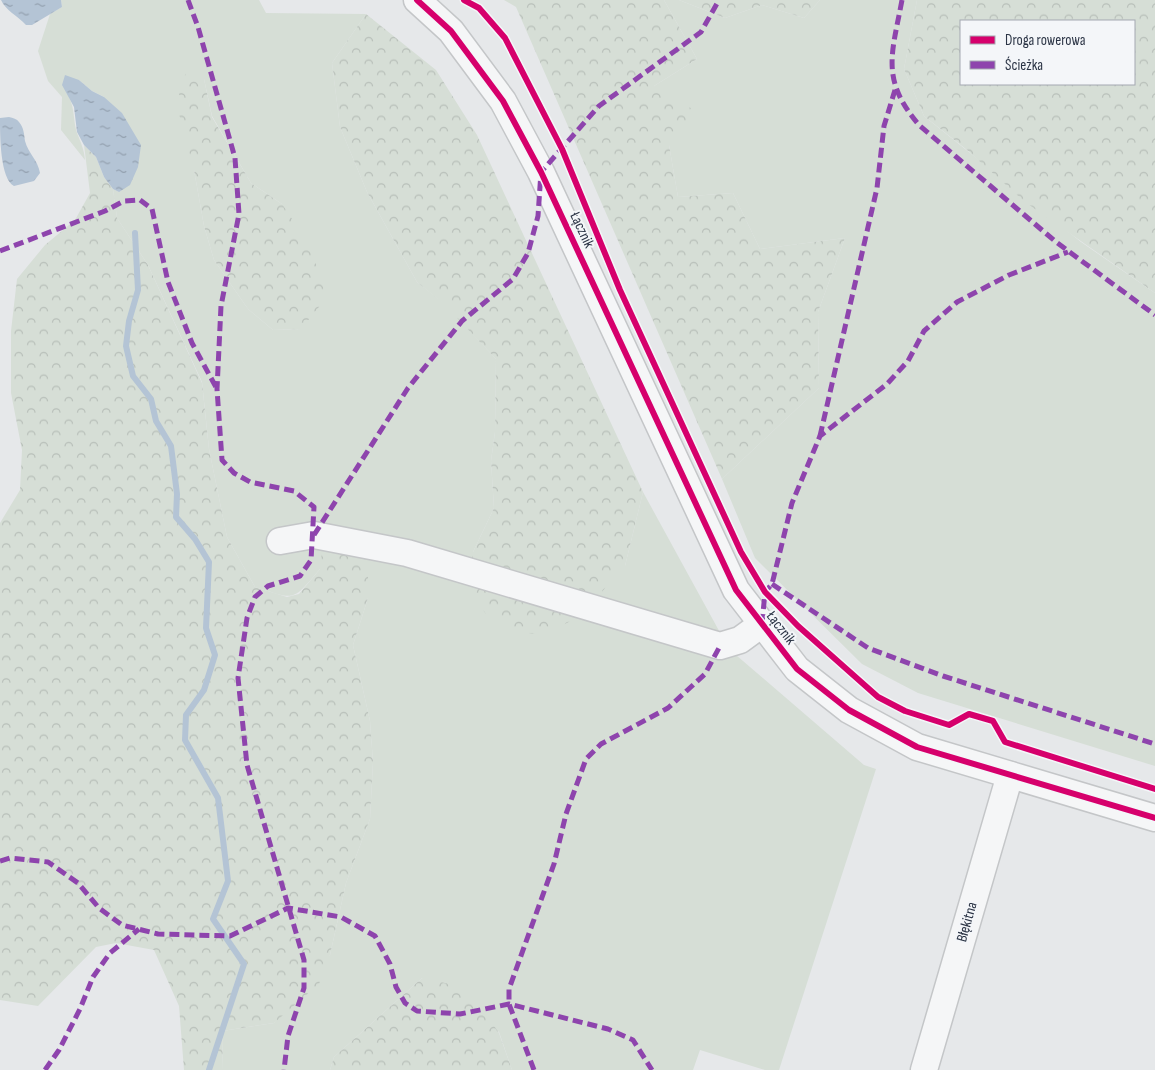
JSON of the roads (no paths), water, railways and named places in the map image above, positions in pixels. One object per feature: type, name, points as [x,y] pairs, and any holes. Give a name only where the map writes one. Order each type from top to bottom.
[{"type":"street","name":"Łącznik","points":[[416,0],[451,31],[503,101],[542,172],[736,590],[797,668],[849,710],[917,747],[1155,818]]},
{"type":"street","points":[[280,541],[314,534],[406,553],[720,646],[740,640],[762,624]]},
{"type":"street","name":"Błękitna","points":[[924,1070],[1010,775]]},
{"type":"water","points":[[1,0],[61,0],[62,7],[32,25],[26,25],[5,7]]},
{"type":"water","points":[[65,75],[79,80],[92,91],[104,97],[122,113],[141,145],[138,167],[130,185],[119,192],[113,189],[104,177],[96,157],[84,145],[77,132],[74,107],[62,85]]},
{"type":"water","points":[[9,117],[17,120],[22,127],[26,145],[40,173],[34,181],[14,186],[9,182],[3,166],[1,145],[0,118]]},
{"type":"waterway","points":[[135,233],[138,290],[129,321],[126,346],[133,376],[151,399],[156,421],[171,446],[177,494],[176,517],[195,539],[209,562],[206,628],[215,655],[204,690],[186,715],[185,740],[218,798],[228,881],[213,919],[244,964],[209,1070]]}]
